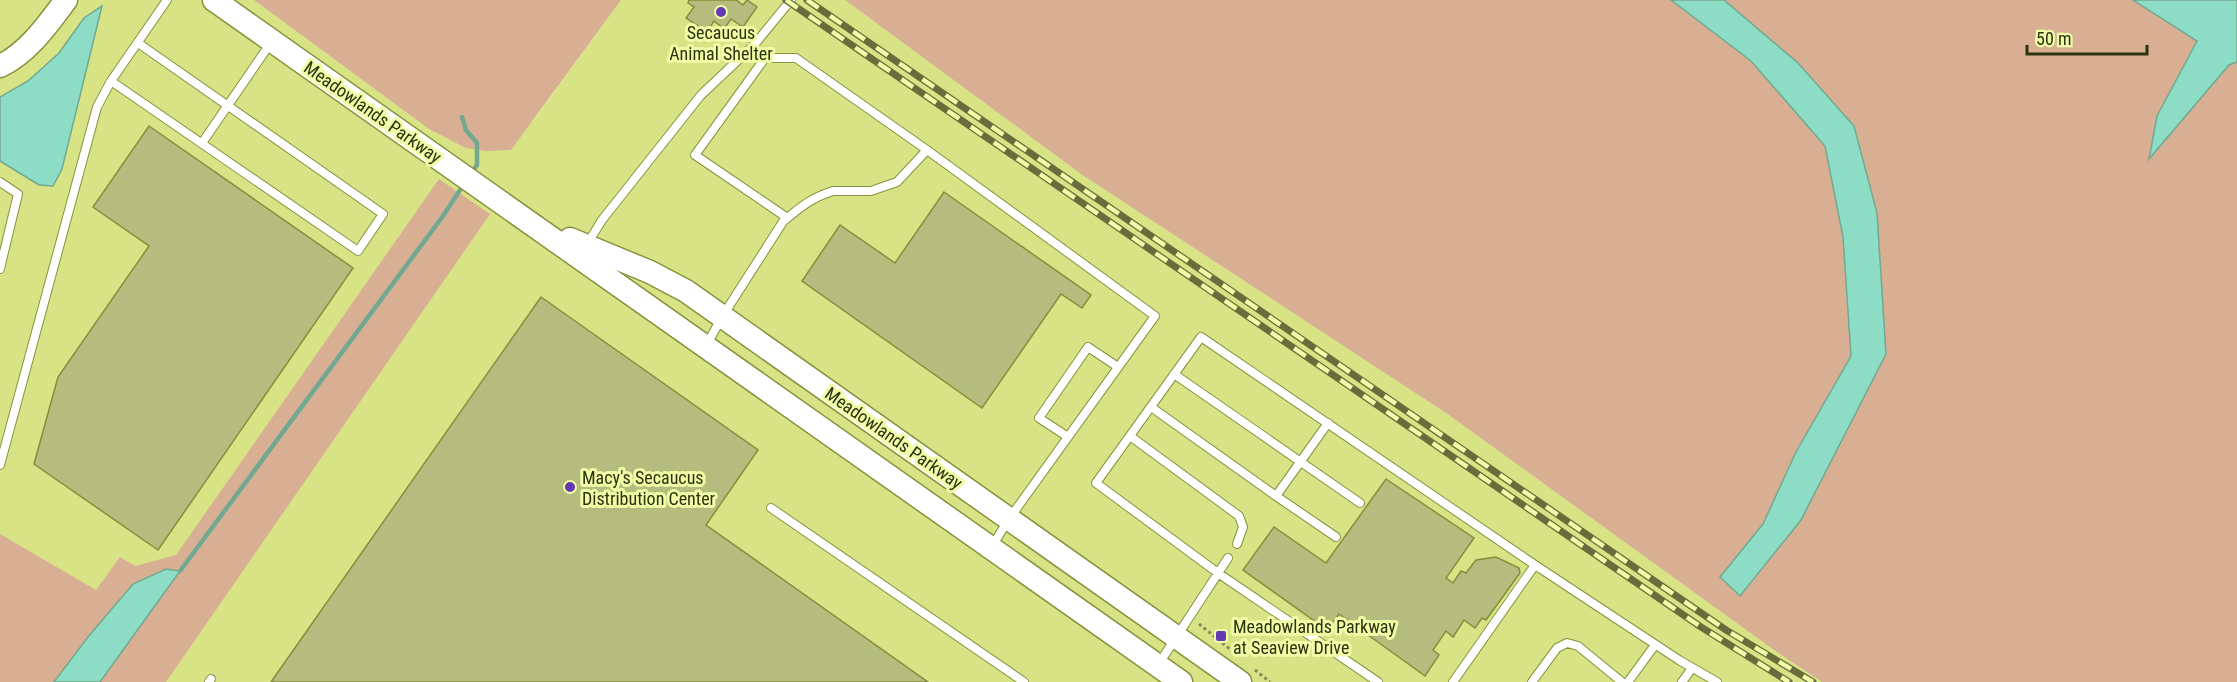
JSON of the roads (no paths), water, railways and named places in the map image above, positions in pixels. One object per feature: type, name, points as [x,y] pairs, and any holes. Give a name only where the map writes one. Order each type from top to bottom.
[{"type":"street","points":[[0,66],[11,60],[34,40],[66,0]]},
{"type":"street","name":"Meadowlands Parkway","points":[[214,0],[1181,682]]},
{"type":"street","name":"Meadowlands Parkway","points":[[532,224],[668,281],[1240,682]]},
{"type":"lane","points":[[0,465],[97,107],[111,81],[167,0]]},
{"type":"lane","points":[[586,246],[602,220],[701,95],[754,45],[791,0]]},
{"type":"lane","points":[[202,143],[272,41]]},
{"type":"lane","points":[[111,81],[358,251],[383,214],[138,43]]},
{"type":"lane","points":[[785,220],[786,217],[695,155],[765,58],[796,58],[1155,316],[1009,519],[991,548]]},
{"type":"lane","points":[[706,346],[722,317],[785,220],[812,198],[833,191],[871,191],[897,182],[927,150]]},
{"type":"lane","points":[[0,182],[18,194],[0,268]]},
{"type":"lane","points":[[1378,682],[1218,573],[1096,483],[1201,337],[1535,565],[1655,645],[1717,682]]},
{"type":"lane","points":[[1068,437],[1039,417],[1088,347],[1118,367]]},
{"type":"lane","points":[[1174,374],[1360,503]]},
{"type":"lane","points":[[1151,406],[1336,537]]},
{"type":"lane","points":[[1276,496],[1328,423]]},
{"type":"lane","points":[[1130,436],[1239,516],[1243,527],[1237,544]]},
{"type":"lane","points":[[771,508],[1024,682]]},
{"type":"lane","points":[[1158,666],[1228,558]]},
{"type":"lane","points":[[1453,682],[1535,565]]},
{"type":"lane","points":[[1532,682],[1557,648],[1567,643],[1578,646],[1622,682]]},
{"type":"lane","points":[[1628,682],[1655,645]]},
{"type":"lane","points":[[1682,682],[1692,668]]},
{"type":"water","points":[[1671,0],[1724,0],[1798,63],[1854,126],[1877,213],[1886,354],[1801,520],[1740,596],[1720,577],[1763,524],[1796,452],[1851,356],[1843,237],[1825,146],[1751,61]]},
{"type":"water","points":[[2133,0],[2237,0],[2237,62],[2229,65],[2149,159],[2157,116],[2197,41]]},
{"type":"water","points":[[102,6],[62,169],[53,186],[39,185],[0,161],[0,97],[28,81],[59,53],[84,18]]},
{"type":"water","points":[[166,569],[180,571],[100,682],[54,682],[133,584]]},
{"type":"waterway","points":[[462,117],[466,130],[477,143],[477,165],[472,172]]},
{"type":"waterway","points":[[180,571],[443,216],[464,184]]},
{"type":"railway","points":[[786,0],[1701,627],[1789,682]]},
{"type":"railway","points":[[807,0],[1726,630],[1813,682]]},
{"type":"place","name":"Secaucus Animal Shelter","points":[[721,12]]},
{"type":"place","name":"Macy's Secaucus Distribution Center","points":[[570,487]]},
{"type":"place","name":"Meadowlands Parkway at Seaview Drive","points":[[1221,636]]}]
